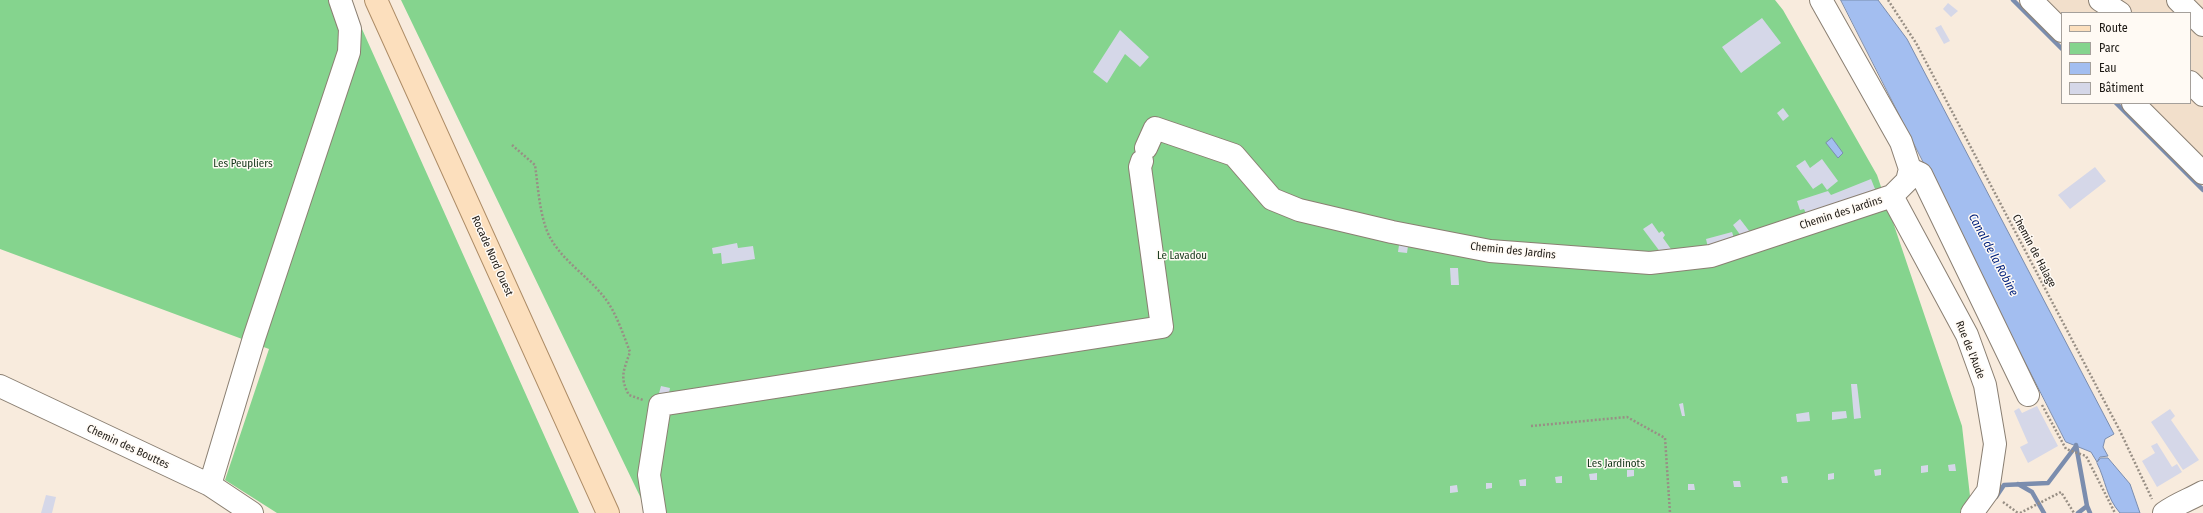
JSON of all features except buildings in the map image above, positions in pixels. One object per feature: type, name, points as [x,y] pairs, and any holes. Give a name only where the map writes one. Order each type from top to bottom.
[{"type":"main road","name":"Rocade Nord Ouest","points":[[376,0],[608,513]]},
{"type":"street","points":[[210,485],[254,338],[349,52],[350,29],[340,0]]},
{"type":"street","points":[[1821,0],[1901,142],[1910,170],[1907,180],[1892,196]]},
{"type":"street","points":[[2031,0],[2061,30]]},
{"type":"street","points":[[2100,0],[2118,12]]},
{"type":"street","points":[[2178,0],[2190,12]]},
{"type":"street","points":[[2191,13],[2203,25]]},
{"type":"street","points":[[2191,83],[2203,95]]},
{"type":"street","points":[[2135,104],[2203,173]]},
{"type":"street","name":"Chemin des Jardins","points":[[660,405],[1162,327],[1140,167],[1144,154],[1156,128],[1234,155],[1272,199],[1299,210],[1392,232],[1490,251],[1650,263],[1712,256],[1892,196]]},
{"type":"street","points":[[1910,170],[1921,174],[2028,395]]},
{"type":"street","name":"Rue de l'Aude","points":[[1892,196],[1967,335],[1985,385],[1996,444],[1988,491],[1972,513]]},
{"type":"street","name":"Chemin des Bouttes","points":[[0,386],[210,485],[252,513]]},
{"type":"street","points":[[655,513],[650,475],[660,405]]},
{"type":"street","points":[[2158,507],[2180,502],[2195,501]]},
{"type":"path","name":"Chemin de Halage","points":[[1888,0],[1916,43],[2120,431],[2158,507]]},
{"type":"path","points":[[512,145],[535,165],[539,198],[547,231],[565,258],[586,276],[605,298],[619,325],[630,352],[624,370],[623,384],[629,396],[660,405]]},
{"type":"path","points":[[2028,395],[2039,399],[2066,449],[2086,456],[2115,513]]},
{"type":"path","points":[[1531,426],[1627,417],[1664,438],[1670,513]]},
{"type":"path","points":[[2003,502],[2019,513],[2061,492],[2074,513]]},
{"type":"shaded area","points":[[2045,0],[2203,0],[2203,159],[2149,104],[2191,104],[2191,12],[2061,12],[2061,16]]},
{"type":"green space","name":"Les Peupliers","points":[[0,0],[349,0],[579,513],[277,513],[225,480],[269,349],[0,249]]},
{"type":"green space","name":"Le Lavadou","points":[[401,0],[1775,0],[1783,10],[1877,175],[1962,426],[1970,496],[1961,513],[648,513]]},
{"type":"water","name":"Canal de la Robine","points":[[1841,0],[1878,0],[1907,39],[2114,434],[2105,439],[2103,447],[2108,456],[2100,457],[2097,462],[2091,452],[2066,442]]},
{"type":"water","points":[[1832,138],[1843,153],[1838,158],[1826,143]]},
{"type":"water","points":[[2101,458],[2108,458],[2130,484],[2140,513],[2120,513],[2115,507],[2097,463]]},
{"type":"waterway","points":[[2013,0],[2061,48]]},
{"type":"waterway","points":[[2117,104],[2203,190]]},
{"type":"waterway","points":[[2076,445],[2087,506],[2090,513]]},
{"type":"waterway","points":[[1996,497],[2004,485],[2048,483],[2076,446]]},
{"type":"waterway","points":[[2018,484],[2032,492],[2044,513]]},
{"type":"waterway","points":[[2078,513],[2087,506]]},
{"type":"park label","name":"Les Jardinots","points":[[1616,464]]}]
